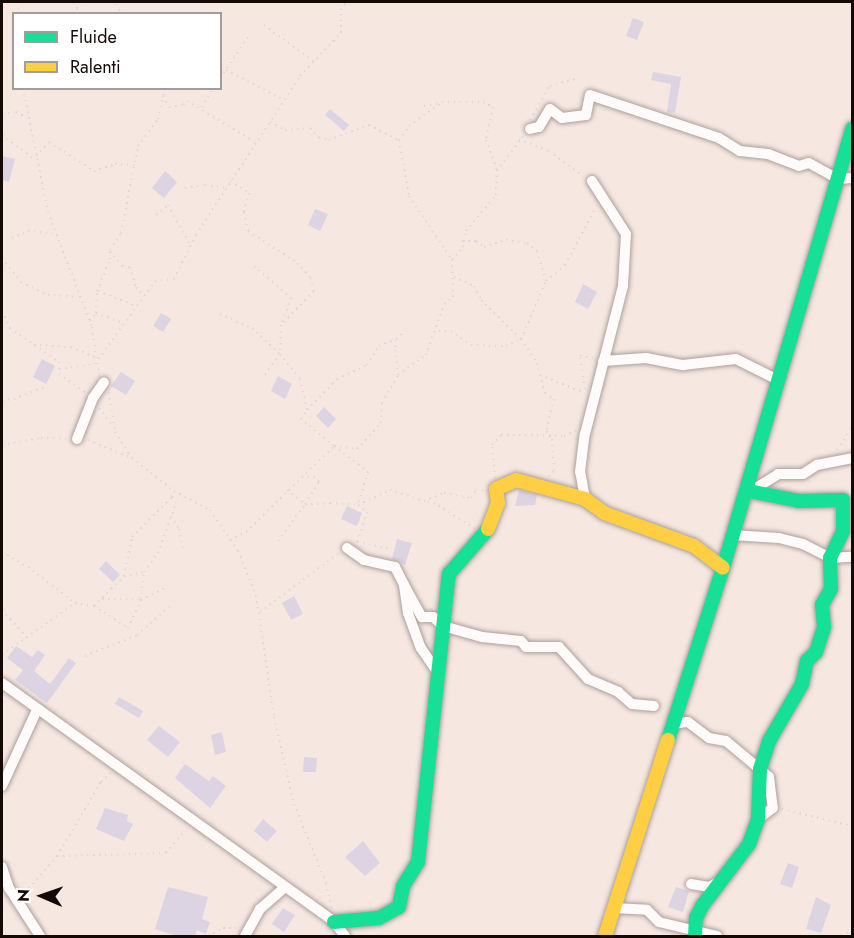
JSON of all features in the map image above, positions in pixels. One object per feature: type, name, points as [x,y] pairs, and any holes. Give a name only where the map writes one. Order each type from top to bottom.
[{"type":"main road","points":[[605,936],[732,535],[746,498],[778,380],[838,178],[850,147],[852,129]]},
{"type":"main road","points":[[334,922],[379,918],[399,907],[403,886],[418,862],[427,806],[426,768],[435,727],[437,672],[449,574],[485,535],[498,503],[496,490],[516,480],[585,499],[603,513],[694,546],[723,568]]},
{"type":"main road","points":[[696,933],[696,918],[719,882],[749,844],[758,819],[760,770],[769,741],[802,684],[807,661],[816,652],[824,627],[822,605],[831,588],[830,558],[843,531],[843,500],[799,501],[746,498]]},
{"type":"street","points":[[530,129],[538,127],[550,109],[562,118],[586,115],[590,95],[719,138],[740,151],[768,154],[799,166],[809,163],[838,178],[852,178]]},
{"type":"street","points":[[585,499],[580,472],[586,427],[624,286],[626,234],[592,181]]},
{"type":"street","points":[[603,362],[646,358],[683,365],[736,358],[778,380]]},
{"type":"street","points":[[77,439],[93,398],[104,382]]},
{"type":"street","points":[[746,498],[778,474],[802,474],[830,461],[852,459]]},
{"type":"street","points":[[732,535],[803,544],[830,558],[852,557]]},
{"type":"street","points":[[352,545],[364,560],[395,567],[414,609],[443,626],[521,641],[526,647],[560,647],[588,680],[618,692],[632,704],[654,706]]},
{"type":"street","points":[[404,585],[408,613],[421,648],[437,672]]},
{"type":"street","points":[[2,683],[334,922],[345,936]]},
{"type":"street","points":[[2,786],[37,710]]},
{"type":"street","points":[[673,724],[688,722],[709,738],[726,741],[769,777],[773,808],[758,819]]},
{"type":"street","points":[[2,867],[9,888],[19,900],[40,936]]},
{"type":"street","points":[[691,884],[709,887],[719,882]]},
{"type":"street","points":[[248,932],[260,909],[285,887]]},
{"type":"street","points":[[614,908],[646,910],[658,922],[696,933],[717,936]]},
{"type":"path","points":[[59,369],[95,364],[155,281],[174,279],[190,245],[255,142],[300,76],[316,63],[341,33],[341,10],[346,2]]},
{"type":"path","points":[[116,4],[121,12]]},
{"type":"path","points":[[264,25],[316,63]]},
{"type":"path","points":[[222,75],[248,37]]},
{"type":"path","points":[[226,70],[284,100]]},
{"type":"path","points":[[497,171],[519,139],[530,129],[530,117],[550,86],[575,79]]},
{"type":"path","points":[[23,90],[26,117],[48,212],[78,297],[90,321],[95,364],[104,382],[114,427]]},
{"type":"path","points":[[90,321],[96,313],[97,291],[110,250],[121,233],[138,146],[158,119],[164,90]]},
{"type":"path","points":[[201,107],[213,90]]},
{"type":"path","points":[[163,96],[169,106],[183,105],[187,100],[255,142]]},
{"type":"path","points":[[230,540],[246,532],[334,446],[357,448],[381,423],[382,403],[398,375],[426,355],[437,331],[444,304],[453,297],[452,260],[409,196],[399,140],[409,126],[442,102]]},
{"type":"path","points":[[424,106],[442,102],[483,102],[493,107],[486,140],[497,171],[496,195],[462,241],[463,247],[452,260]]},
{"type":"path","points":[[2,114],[16,112],[26,117]]},
{"type":"path","points":[[270,122],[285,130],[310,128],[319,138],[329,140],[369,125],[399,140]]},
{"type":"path","points":[[2,135],[36,158]]},
{"type":"path","points":[[519,139],[549,151],[592,181]]},
{"type":"path","points":[[36,158],[49,142],[94,171],[115,164],[134,165]]},
{"type":"path","points":[[230,181],[249,193],[244,212],[248,231],[297,262],[311,278],[314,291],[281,325]]},
{"type":"path","points":[[185,188],[205,185],[226,188]]},
{"type":"path","points":[[437,331],[451,331],[471,345],[506,346],[521,339],[546,281],[565,265],[592,216],[599,192]]},
{"type":"path","points":[[156,215],[168,205],[190,245]]},
{"type":"path","points":[[12,238],[28,231],[57,234]]},
{"type":"path","points":[[462,241],[476,241],[484,247],[506,240],[528,243],[537,251],[546,281]]},
{"type":"path","points":[[110,250],[122,266],[130,267],[136,287],[144,296]]},
{"type":"path","points":[[2,258],[21,282],[48,295],[78,297]]},
{"type":"path","points":[[254,266],[291,298],[281,325],[280,354],[265,375]]},
{"type":"path","points":[[454,277],[474,286],[481,300],[521,339],[537,363],[544,393],[554,399],[546,431],[549,435],[554,471],[538,487]]},
{"type":"path","points":[[97,291],[136,306]]},
{"type":"path","points":[[2,311],[10,328],[59,362],[59,374],[93,398],[114,427],[132,458]]},
{"type":"path","points":[[96,313],[123,323]]},
{"type":"path","points":[[220,314],[252,328],[280,354],[300,379],[307,410]]},
{"type":"path","points":[[358,505],[368,472],[301,419],[337,379],[367,365],[380,346],[403,333]]},
{"type":"path","points":[[396,339],[398,375]]},
{"type":"path","points":[[33,345],[71,347],[95,357]]},
{"type":"path","points":[[594,397],[584,388],[580,356],[603,362]]},
{"type":"path","points":[[540,375],[565,382],[594,397]]},
{"type":"path","points":[[2,400],[14,399],[45,387]]},
{"type":"path","points":[[424,501],[444,494],[471,498],[476,490],[496,490],[492,446],[495,439],[501,435],[564,436],[586,427]]},
{"type":"path","points":[[830,461],[852,428]]},
{"type":"path","points":[[2,445],[40,438],[77,439],[132,458],[174,491],[210,510],[230,540],[256,595],[274,717],[294,804],[326,883],[334,922]]},
{"type":"path","points":[[279,541],[319,482],[315,477],[303,476]]},
{"type":"path","points":[[287,490],[305,504],[358,505],[390,490],[435,503],[485,535]]},
{"type":"path","points":[[94,606],[124,576],[132,537],[172,497],[174,491]]},
{"type":"path","points":[[2,552],[28,567],[75,603],[94,606],[128,628],[141,600],[144,572],[158,553],[176,503],[172,497]]},
{"type":"path","points":[[260,612],[352,545],[367,512],[358,505]]},
{"type":"path","points":[[171,516],[179,529],[183,548]]},
{"type":"path","points":[[352,545],[387,548]]},
{"type":"path","points":[[124,576],[144,572]]},
{"type":"path","points":[[101,599],[141,600],[168,586]]},
{"type":"path","points":[[2,655],[75,603]]},
{"type":"path","points":[[85,656],[137,635],[171,606]]},
{"type":"path","points":[[2,610],[27,638]]},
{"type":"path","points":[[19,900],[57,856],[101,782],[116,767]]},
{"type":"path","points":[[773,808],[812,814],[852,826]]},
{"type":"path","points":[[57,856],[166,853],[192,821]]},
{"type":"path","points":[[208,936],[223,928],[248,932]]},
{"type":"path","points":[[841,935],[852,931]]},
{"type":"building","points":[[633,18],[644,22],[637,40],[626,36]]},
{"type":"building","points":[[653,72],[681,77],[675,113],[667,112],[671,84],[651,80]]},
{"type":"building","points":[[330,109],[349,125],[344,131],[325,115]]},
{"type":"building","points":[[2,156],[15,159],[9,182],[2,180]]},
{"type":"building","points":[[165,171],[177,182],[164,198],[152,188]]},
{"type":"building","points":[[315,209],[328,214],[320,231],[308,225]]},
{"type":"building","points":[[583,284],[597,292],[588,309],[575,302]]},
{"type":"building","points":[[161,313],[171,319],[163,332],[153,326]]},
{"type":"building","points":[[42,359],[55,366],[46,384],[33,377]]},
{"type":"building","points":[[121,372],[135,381],[126,395],[111,386]]},
{"type":"building","points":[[278,376],[292,384],[285,399],[271,391]]},
{"type":"building","points":[[324,407],[336,419],[328,428],[316,416]]},
{"type":"building","points":[[519,490],[537,495],[535,505],[515,506]]},
{"type":"building","points":[[347,506],[362,513],[357,526],[341,519]]},
{"type":"building","points":[[397,539],[412,543],[405,565],[392,559]]},
{"type":"building","points":[[106,561],[120,575],[113,582],[99,569]]},
{"type":"building","points":[[294,596],[303,614],[291,620],[282,603]]},
{"type":"building","points":[[16,646],[32,657],[38,650],[45,655],[34,671],[50,684],[69,658],[76,663],[47,703],[15,680],[23,670],[7,658]]},
{"type":"building","points":[[119,697],[143,711],[139,718],[115,704]]},
{"type":"building","points":[[159,726],[180,742],[168,757],[147,740]]},
{"type":"building","points":[[222,732],[226,752],[215,755],[211,735]]},
{"type":"building","points":[[304,757],[317,758],[316,772],[303,772]]},
{"type":"building","points":[[185,764],[209,781],[213,776],[226,786],[210,808],[175,778]]},
{"type":"building","points":[[105,808],[128,815],[127,821],[133,824],[124,841],[96,829]]},
{"type":"building","points":[[263,819],[277,831],[267,842],[254,831]]},
{"type":"building","points":[[363,841],[380,863],[365,876],[345,857]]},
{"type":"building","points":[[788,863],[799,867],[792,888],[780,884]]},
{"type":"building","points":[[168,887],[208,897],[202,919],[210,922],[206,934],[197,930],[195,936],[177,936],[155,929]]},
{"type":"building","points":[[676,887],[689,891],[683,912],[668,907]]},
{"type":"building","points":[[816,897],[831,905],[821,933],[806,929]]},
{"type":"building","points":[[283,908],[295,915],[284,932],[272,924]]},
{"type":"traffic: fast","points":[[668,740],[723,568],[852,129]]},
{"type":"traffic: fast","points":[[695,936],[696,918],[702,906],[749,844],[758,819],[760,769],[769,741],[802,684],[807,661],[816,652],[824,627],[822,605],[831,589],[830,558],[843,531],[843,500],[799,501],[749,491]]},
{"type":"traffic: fast","points":[[334,922],[379,918],[399,907],[403,886],[418,862],[449,574],[488,529]]},
{"type":"traffic: slow","points":[[488,529],[498,503],[496,489],[516,480],[585,499],[604,513],[694,546],[723,568]]},
{"type":"traffic: slow","points":[[605,936],[668,740]]}]
